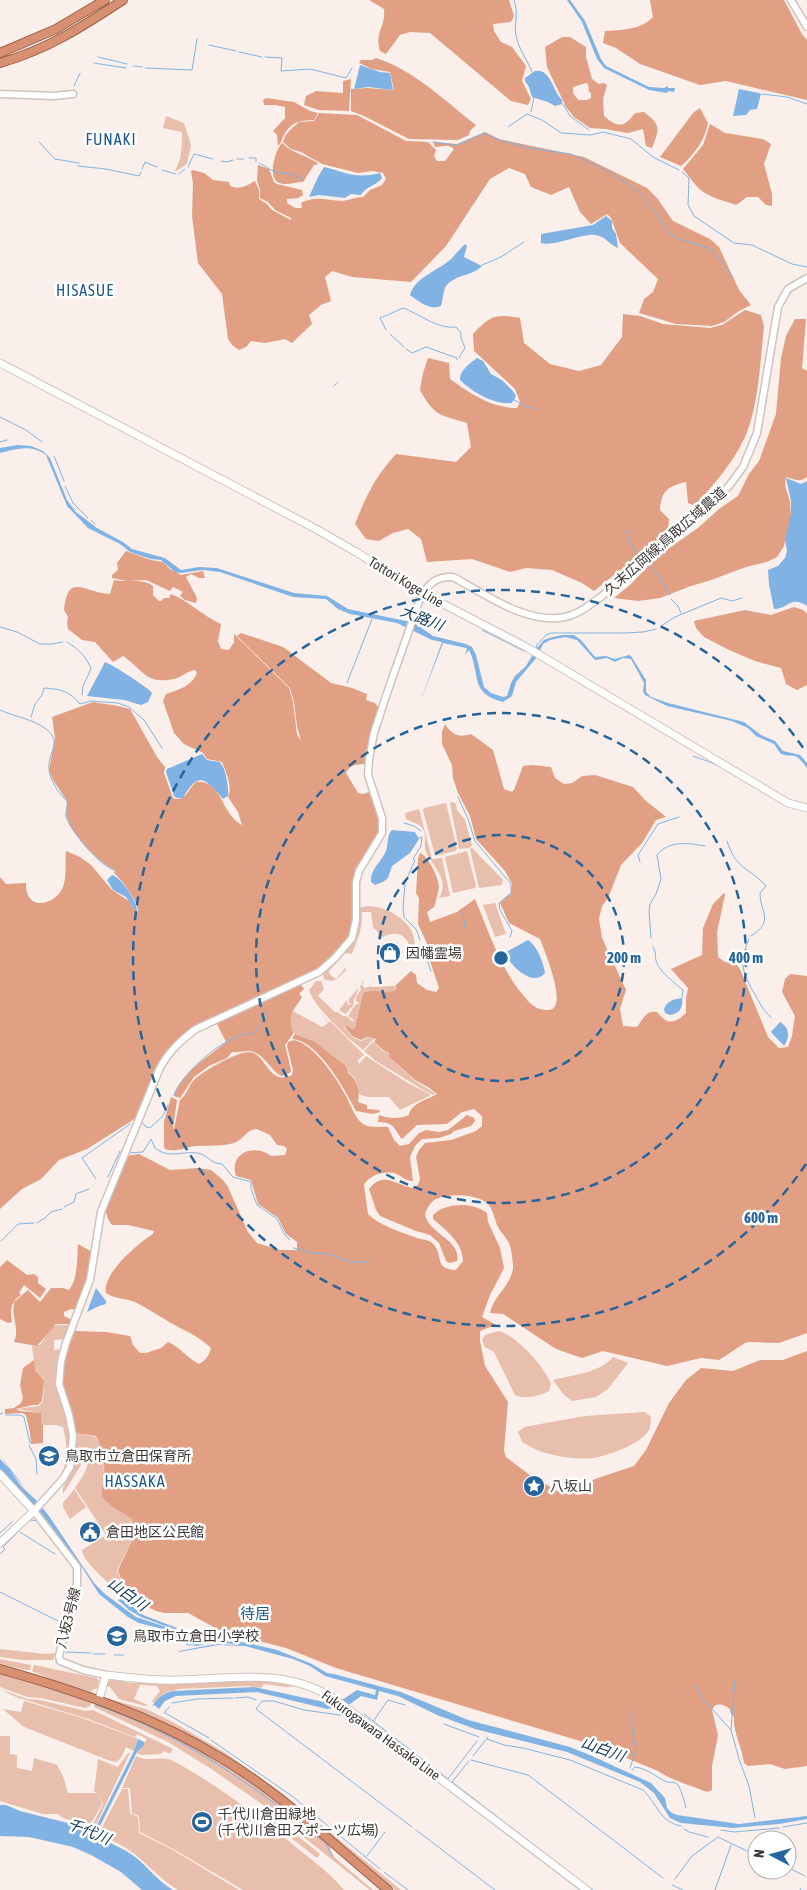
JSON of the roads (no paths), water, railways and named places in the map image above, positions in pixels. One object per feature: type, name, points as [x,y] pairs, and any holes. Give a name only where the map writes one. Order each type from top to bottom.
[{"type":"highway","points":[[0,53],[56,29],[105,0]]},
{"type":"highway","points":[[0,63],[24,55],[72,34],[123,0]]},
{"type":"highway","points":[[0,1669],[99,1700],[180,1735],[222,1758],[256,1781],[388,1890]]},
{"type":"main road","name":"Tottori Koge Line","points":[[0,363],[316,529],[422,593],[536,653],[785,801],[807,808]]},
{"type":"main road","points":[[0,1474],[37,1508],[0,1543]]},
{"type":"main road","points":[[99,1700],[106,1675]]},
{"type":"main road","name":"Fukurogawara Hassaka Line","points":[[106,1675],[149,1680],[259,1676],[312,1686],[336,1700],[588,1890]]},
{"type":"street","points":[[791,0],[807,27]]},
{"type":"street","points":[[0,94],[54,96],[73,94]]},
{"type":"street","name":"久末広岡線;鳥取広域農道","points":[[422,593],[435,579],[443,576],[453,577],[524,614],[544,618],[565,617],[585,609],[602,596],[717,498],[743,467],[757,433],[778,306],[788,289],[807,278]]},
{"type":"street","points":[[37,1508],[63,1479],[70,1467],[73,1436],[69,1415],[59,1384],[59,1374],[66,1342],[90,1280],[101,1212],[163,1061],[179,1041],[196,1029],[319,972],[349,943],[354,934],[356,882],[359,872],[380,836],[382,828],[382,818],[368,775],[371,747],[385,699],[422,593]]},
{"type":"street","name":"八坂3号線","points":[[37,1508],[77,1568],[77,1587],[63,1638],[59,1656],[60,1661],[84,1670],[106,1675]]},
{"type":"water","points":[[567,0],[570,0],[585,21],[601,59],[606,66],[649,87],[664,88],[668,86],[668,88],[675,88],[674,92],[668,91],[667,93],[649,90],[604,68],[597,59],[582,22]]},
{"type":"water","points":[[360,65],[380,72],[390,73],[393,90],[368,87],[354,89]]},
{"type":"water","points":[[535,71],[545,73],[562,100],[562,104],[555,106],[532,97],[525,78]]},
{"type":"water","points":[[739,89],[761,94],[757,109],[750,110],[746,115],[733,116]]},
{"type":"water","points":[[324,167],[357,175],[380,173],[382,178],[361,195],[351,194],[345,198],[319,195],[309,197]]},
{"type":"water","points":[[606,216],[612,221],[612,228],[616,234],[618,248],[602,237],[595,235],[554,243],[541,243],[541,234],[593,225]]},
{"type":"water","points":[[465,244],[467,246],[464,257],[482,266],[474,272],[450,282],[444,290],[441,306],[428,306],[410,295],[416,284],[451,259]]},
{"type":"water","points":[[477,358],[483,361],[491,374],[502,380],[513,391],[516,396],[512,403],[498,402],[484,397],[460,380],[463,370]]},
{"type":"water","points":[[18,445],[31,446],[43,451],[50,458],[67,500],[76,512],[97,528],[132,549],[165,558],[181,570],[199,567],[217,568],[294,593],[327,596],[348,609],[416,624],[433,636],[472,647],[476,655],[484,687],[491,693],[503,697],[507,696],[515,676],[526,666],[544,640],[562,635],[574,635],[581,640],[595,657],[606,656],[615,659],[631,656],[646,680],[646,692],[651,697],[744,722],[761,735],[775,741],[783,751],[800,755],[807,763],[807,768],[797,757],[781,754],[774,744],[756,736],[748,728],[732,721],[667,706],[645,695],[643,691],[644,683],[631,659],[623,658],[615,662],[607,658],[595,660],[577,640],[565,637],[550,640],[543,644],[537,657],[516,682],[512,696],[503,702],[485,694],[480,688],[469,650],[465,655],[466,648],[443,643],[419,705],[442,642],[432,640],[397,623],[350,614],[338,609],[326,599],[293,597],[220,572],[203,570],[175,572],[161,560],[151,559],[130,552],[120,544],[88,528],[67,506],[46,455],[29,448],[0,453],[0,448]]},
{"type":"water","points":[[786,478],[801,484],[807,481],[807,606],[793,602],[774,609],[768,570],[778,566],[785,558],[787,551],[785,540],[791,514],[791,501]]},
{"type":"water","points":[[105,662],[150,691],[152,693],[148,702],[141,705],[124,700],[87,696]]},
{"type":"water","points":[[202,754],[207,760],[221,764],[227,778],[228,796],[223,799],[203,780],[194,783],[183,798],[177,798],[174,796],[166,772],[167,769]]},
{"type":"water","points":[[392,830],[415,832],[419,839],[410,853],[392,866],[388,878],[375,885],[371,882],[372,874],[385,853]]},
{"type":"water","points":[[112,875],[120,880],[128,890],[134,901],[136,912],[126,897],[113,890],[107,880]]},
{"type":"water","points":[[528,940],[537,950],[543,964],[545,973],[540,977],[529,977],[523,974],[505,954]]},
{"type":"water","points":[[682,998],[682,1005],[676,1013],[670,1015],[665,1013],[665,1006],[669,1002]]},
{"type":"water","points":[[780,1022],[786,1027],[788,1033],[784,1046],[771,1032]]},
{"type":"water","points":[[96,1288],[106,1301],[106,1304],[87,1312]]},
{"type":"water","points":[[0,1456],[25,1488],[9,1470],[22,1487],[49,1516],[94,1583],[105,1594],[136,1617],[169,1628],[193,1641],[216,1639],[248,1643],[277,1650],[312,1664],[327,1673],[401,1692],[468,1720],[570,1747],[651,1783],[665,1798],[667,1808],[677,1815],[739,1824],[807,1816],[807,1819],[779,1824],[733,1828],[681,1823],[670,1818],[654,1793],[640,1782],[567,1752],[475,1729],[437,1715],[398,1696],[379,1691],[377,1700],[361,1696],[350,1704],[327,1709],[257,1692],[176,1696],[165,1701],[159,1709],[154,1705],[152,1706],[161,1696],[173,1691],[254,1687],[329,1703],[342,1700],[357,1690],[375,1695],[376,1690],[325,1676],[310,1666],[293,1659],[245,1646],[218,1645],[179,1652],[216,1644],[239,1645],[219,1642],[197,1646],[187,1645],[162,1629],[139,1623],[128,1617],[99,1594],[82,1567],[79,1566],[41,1514],[0,1469],[0,1459],[9,1469]]},
{"type":"water","points":[[122,1598],[143,1615],[177,1628],[176,1630],[141,1617],[129,1610],[118,1600]]},
{"type":"water","name":"千代川","points":[[138,1739],[144,1742],[144,1745],[137,1752],[97,1832],[109,1842],[127,1851],[173,1890],[142,1890],[121,1872],[73,1847],[29,1837],[0,1836],[0,1805],[6,1805],[20,1811],[94,1831],[134,1751]]},
{"type":"waterway","points":[[514,0],[516,6],[515,29],[517,39],[532,72]]},
{"type":"waterway","points":[[145,68],[192,70],[197,39]]},
{"type":"waterway","points":[[209,45],[236,51]]},
{"type":"waterway","points":[[239,52],[262,57]]},
{"type":"waterway","points":[[98,57],[127,64]]},
{"type":"waterway","points":[[265,57],[282,58],[281,71],[310,69],[346,78],[352,68]]},
{"type":"waterway","points":[[94,63],[126,68]]},
{"type":"waterway","points":[[133,66],[142,67]]},
{"type":"waterway","points":[[74,86],[80,73]]},
{"type":"waterway","points":[[762,94],[787,97],[807,104]]},
{"type":"waterway","points":[[531,112],[534,97]]},
{"type":"waterway","points":[[563,104],[570,116],[589,130]]},
{"type":"waterway","points":[[508,127],[527,114],[542,120],[561,133],[590,135],[603,132],[631,139],[653,157],[679,170]]},
{"type":"waterway","points":[[433,142],[457,145],[484,133],[499,140],[529,148],[571,154],[610,172],[643,195],[669,233],[679,239],[711,249],[733,277]]},
{"type":"waterway","points":[[39,142],[55,159],[79,163]]},
{"type":"waterway","points":[[188,167],[194,154],[213,159]]},
{"type":"waterway","points":[[249,158],[256,158],[256,162]]},
{"type":"waterway","points":[[237,159],[244,159]]},
{"type":"waterway","points":[[221,161],[233,160]]},
{"type":"waterway","points":[[142,169],[145,162],[157,167]]},
{"type":"waterway","points":[[259,163],[275,172],[292,174],[304,180]]},
{"type":"waterway","points":[[78,166],[106,169],[139,176],[141,172]]},
{"type":"waterway","points":[[179,174],[185,169]]},
{"type":"waterway","points":[[162,170],[176,174]]},
{"type":"waterway","points":[[682,172],[689,178],[688,205],[694,216],[734,243],[752,245],[792,264],[807,267]]},
{"type":"waterway","points":[[482,265],[501,257],[524,242]]},
{"type":"waterway","points":[[383,317],[403,308],[442,326],[456,327],[461,333],[465,348],[460,358]]},
{"type":"waterway","points":[[382,317],[380,318],[386,330]]},
{"type":"waterway","points":[[390,334],[404,347]]},
{"type":"waterway","points":[[406,349],[412,353],[426,347],[457,358],[457,360]]},
{"type":"waterway","points":[[513,399],[535,409]]},
{"type":"waterway","points":[[0,417],[26,430],[42,442]]},
{"type":"waterway","points":[[0,442],[7,440]]},
{"type":"waterway","points":[[54,456],[64,481]]},
{"type":"waterway","points":[[65,486],[73,503],[88,518]]},
{"type":"waterway","points":[[91,520],[95,524]]},
{"type":"waterway","points":[[626,531],[629,540],[639,555]]},
{"type":"waterway","points":[[650,567],[659,575],[670,595]]},
{"type":"waterway","points":[[661,626],[675,617],[721,598],[732,601],[742,598]]},
{"type":"waterway","points":[[671,599],[678,606],[681,613]]},
{"type":"waterway","points":[[347,683],[372,619]]},
{"type":"waterway","points":[[0,627],[17,632],[40,644],[63,642]]},
{"type":"waterway","points":[[537,649],[536,646],[546,635],[551,633],[625,633],[656,629]]},
{"type":"waterway","points":[[482,630],[524,651]]},
{"type":"waterway","points":[[67,642],[82,654],[91,669],[83,686],[82,695]]},
{"type":"waterway","points":[[31,717],[35,704],[42,695],[44,688],[64,691],[80,704],[91,701],[118,703],[129,707],[144,720],[162,748]]},
{"type":"waterway","points":[[0,710],[35,723],[51,734],[54,747],[49,762],[49,772],[55,786],[67,801],[66,817],[69,824],[87,848],[101,862],[114,870]]},
{"type":"waterway","points":[[693,756],[715,764]]},
{"type":"waterway","points":[[458,797],[475,841],[511,884],[511,893],[499,903],[500,910],[512,931],[510,937]]},
{"type":"waterway","points":[[640,862],[638,855],[658,824],[679,817]]},
{"type":"waterway","points":[[404,823],[414,826],[421,831]]},
{"type":"waterway","points":[[419,838],[422,837],[421,846],[413,859],[415,860],[405,883],[403,907],[404,917],[416,929],[420,940]]},
{"type":"waterway","points":[[727,841],[739,863],[766,886],[760,893],[764,916],[763,926],[751,936]]},
{"type":"waterway","points":[[651,938],[650,904],[661,879],[657,855],[662,850],[673,845],[705,846]]},
{"type":"waterway","points":[[463,913],[465,929]]},
{"type":"waterway","points":[[749,939],[743,960],[744,972],[761,1005],[771,1017]]},
{"type":"waterway","points":[[421,945],[431,971]]},
{"type":"waterway","points":[[653,947],[658,966],[683,990],[682,998]]},
{"type":"waterway","points":[[174,1095],[182,1080],[205,1057],[228,1041],[256,1031],[267,1011]]},
{"type":"waterway","points":[[141,1121],[146,1127],[150,1128],[163,1116],[168,1105]]},
{"type":"waterway","points":[[96,1179],[82,1158],[130,1124]]},
{"type":"waterway","points":[[128,1153],[143,1152],[151,1139],[155,1148],[165,1153],[197,1153],[218,1164],[222,1164],[233,1177],[251,1182],[251,1189],[257,1205],[277,1219],[285,1235],[290,1240]]},
{"type":"waterway","points":[[108,1177],[120,1151]]},
{"type":"waterway","points":[[64,1207],[74,1202],[76,1194],[89,1189]]},
{"type":"waterway","points":[[37,1223],[51,1212],[62,1209]]},
{"type":"waterway","points":[[1,1241],[18,1224],[34,1223]]},
{"type":"waterway","points":[[294,1248],[312,1253],[328,1254],[351,1262],[369,1262]]},
{"type":"waterway","points":[[6,1415],[20,1415],[24,1417],[30,1443]]},
{"type":"waterway","points":[[29,1445],[36,1459],[37,1474]]},
{"type":"waterway","points":[[0,1554],[5,1549],[3,1547],[28,1522],[31,1520],[38,1521]]},
{"type":"waterway","points":[[0,1533],[12,1522]]},
{"type":"waterway","points":[[20,1532],[55,1554]]},
{"type":"waterway","points":[[0,1592],[62,1623]]},
{"type":"waterway","points":[[65,1652],[91,1653]]},
{"type":"waterway","points":[[93,1654],[105,1654]]},
{"type":"waterway","points":[[114,1655],[124,1655]]},
{"type":"waterway","points":[[735,1680],[731,1730],[749,1786],[755,1818]]},
{"type":"waterway","points":[[694,1684],[703,1699],[731,1730]]},
{"type":"waterway","points":[[235,1698],[248,1697],[256,1700]]},
{"type":"waterway","points":[[172,1703],[197,1699],[233,1698]]},
{"type":"waterway","points":[[374,1720],[388,1700],[405,1705]]},
{"type":"waterway","points":[[412,1827],[256,1709],[262,1701],[274,1701],[304,1710],[347,1716],[442,1785]]},
{"type":"waterway","points":[[96,1705],[159,1731],[217,1764],[245,1782],[326,1843],[332,1856]]},
{"type":"waterway","points":[[164,1713],[169,1707]]},
{"type":"waterway","points":[[630,1768],[636,1750],[632,1732],[631,1708]]},
{"type":"waterway","points":[[165,1713],[209,1738]]},
{"type":"waterway","points":[[364,1714],[448,1779],[477,1741]]},
{"type":"waterway","points":[[444,1724],[479,1737]]},
{"type":"waterway","points":[[473,1756],[488,1737]]},
{"type":"waterway","points":[[487,1739],[504,1745],[570,1760],[643,1790],[668,1821],[681,1826]]},
{"type":"waterway","points":[[211,1740],[292,1796],[380,1869]]},
{"type":"waterway","points":[[471,1760],[528,1775],[663,1878]]},
{"type":"waterway","points":[[469,1761],[452,1782],[593,1890]]},
{"type":"waterway","points":[[632,1770],[635,1767],[640,1768],[667,1782],[677,1784],[681,1790],[686,1808]]},
{"type":"waterway","points":[[447,1789],[580,1890]]},
{"type":"waterway","points":[[783,1827],[807,1823]]},
{"type":"waterway","points":[[721,1830],[734,1832],[779,1828]]},
{"type":"waterway","points":[[684,1829],[708,1837]]},
{"type":"waterway","points":[[416,1830],[495,1890]]},
{"type":"waterway","points":[[367,1856],[385,1832]]},
{"type":"waterway","points":[[675,1879],[692,1856],[718,1837],[747,1851]]},
{"type":"waterway","points":[[715,1890],[731,1845]]},
{"type":"waterway","points":[[384,1872],[408,1890]]},
{"type":"waterway","points":[[797,1872],[805,1876]]},
{"type":"waterway","points":[[672,1885],[683,1890]]},
{"type":"place","name":"因幡霊場","points":[[390,953]]},
{"type":"place","name":"鳥取市立倉田保育所","points":[[49,1456]]},
{"type":"place","name":"八坂山","points":[[534,1486]]},
{"type":"place","name":"倉田地区公民館","points":[[90,1532]]},
{"type":"place","name":"鳥取市立倉田小学校","points":[[117,1636]]},
{"type":"place","name":"千代川倉田緑地 (千代川倉田スポーツ広場)","points":[[202,1822]]},
{"type":"district","name":"FUNAKI","points":[[111,139]]},
{"type":"district","name":"HISASUE","points":[[85,290]]},
{"type":"district","name":"HASSAKA","points":[[135,1481]]},
{"type":"district","name":"待居","points":[[255,1613]]},
{"type":"water label","name":"大路川","points":[[422,618]]},
{"type":"water label","name":"山白川","points":[[128,1594]]},
{"type":"water label","name":"山白川","points":[[603,1749]]}]
